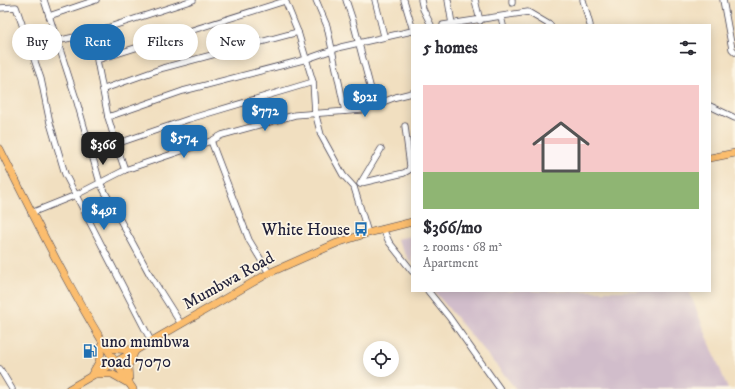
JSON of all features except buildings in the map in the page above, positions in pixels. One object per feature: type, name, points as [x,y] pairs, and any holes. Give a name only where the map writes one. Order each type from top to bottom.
[{"type":"main road","points":[[0,149],[63,274],[131,387]]},
{"type":"main road","points":[[711,158],[735,153]]},
{"type":"main road","name":"Mumbwa Road","points":[[69,389],[269,273],[316,251],[368,233],[411,222]]},
{"type":"main road","points":[[103,342],[115,349],[136,350]]},
{"type":"main road","points":[[92,375],[99,362],[103,342]]},
{"type":"main road","points":[[131,387],[128,366],[131,357],[136,350]]},
{"type":"main road","points":[[92,375],[112,374],[122,378],[131,387]]},
{"type":"street","points":[[44,0],[52,24]]},
{"type":"street","points":[[49,16],[96,0]]},
{"type":"street","points":[[62,40],[88,34],[193,0]]},
{"type":"street","points":[[316,0],[327,26],[345,111]]},
{"type":"street","points":[[346,0],[359,43],[374,105]]},
{"type":"street","points":[[375,0],[384,36]]},
{"type":"street","points":[[404,0],[411,24]]},
{"type":"street","points":[[421,0],[423,9],[430,24]]},
{"type":"street","points":[[448,0],[452,24],[476,22],[528,12],[548,24]]},
{"type":"street","points":[[475,0],[476,22]]},
{"type":"street","points":[[584,0],[590,24]]},
{"type":"street","points":[[723,0],[732,48],[735,52]]},
{"type":"street","points":[[125,170],[108,117],[104,89],[97,60],[285,1],[298,32],[313,82],[315,112],[321,135],[333,160],[343,175],[354,187],[368,233]]},
{"type":"street","points":[[0,8],[16,7],[41,79],[50,123],[62,167],[152,341]]},
{"type":"street","points":[[501,17],[503,24]]},
{"type":"street","points":[[108,117],[183,91],[307,60],[333,50],[384,36],[411,31]]},
{"type":"street","points":[[104,89],[163,68],[298,32]]},
{"type":"street","points":[[62,57],[100,182],[150,274],[182,324]]},
{"type":"street","points":[[116,144],[189,119],[313,82]]},
{"type":"street","points":[[31,213],[76,195],[125,170],[211,141],[222,135],[288,117],[315,112],[362,110],[396,96],[411,93]]},
{"type":"street","points":[[711,106],[735,118]]},
{"type":"street","points":[[354,187],[360,183],[404,173],[409,170],[410,166],[406,126]]},
{"type":"street","points":[[211,141],[249,240],[269,273]]},
{"type":"street","points":[[360,183],[381,149]]},
{"type":"street","points":[[383,229],[389,242],[411,271]]},
{"type":"street","points":[[429,292],[449,317],[500,389]]},
{"type":"street","points":[[0,369],[12,389]]},
{"type":"shaded area","points":[[411,236],[411,262],[396,239]]},
{"type":"shaded area","points":[[435,292],[689,292],[728,389],[516,389]]},
{"type":"place","name":"White House","points":[[361,229]]},
{"type":"place","name":"uno mumbwa road 7070","points":[[90,351]]}]
